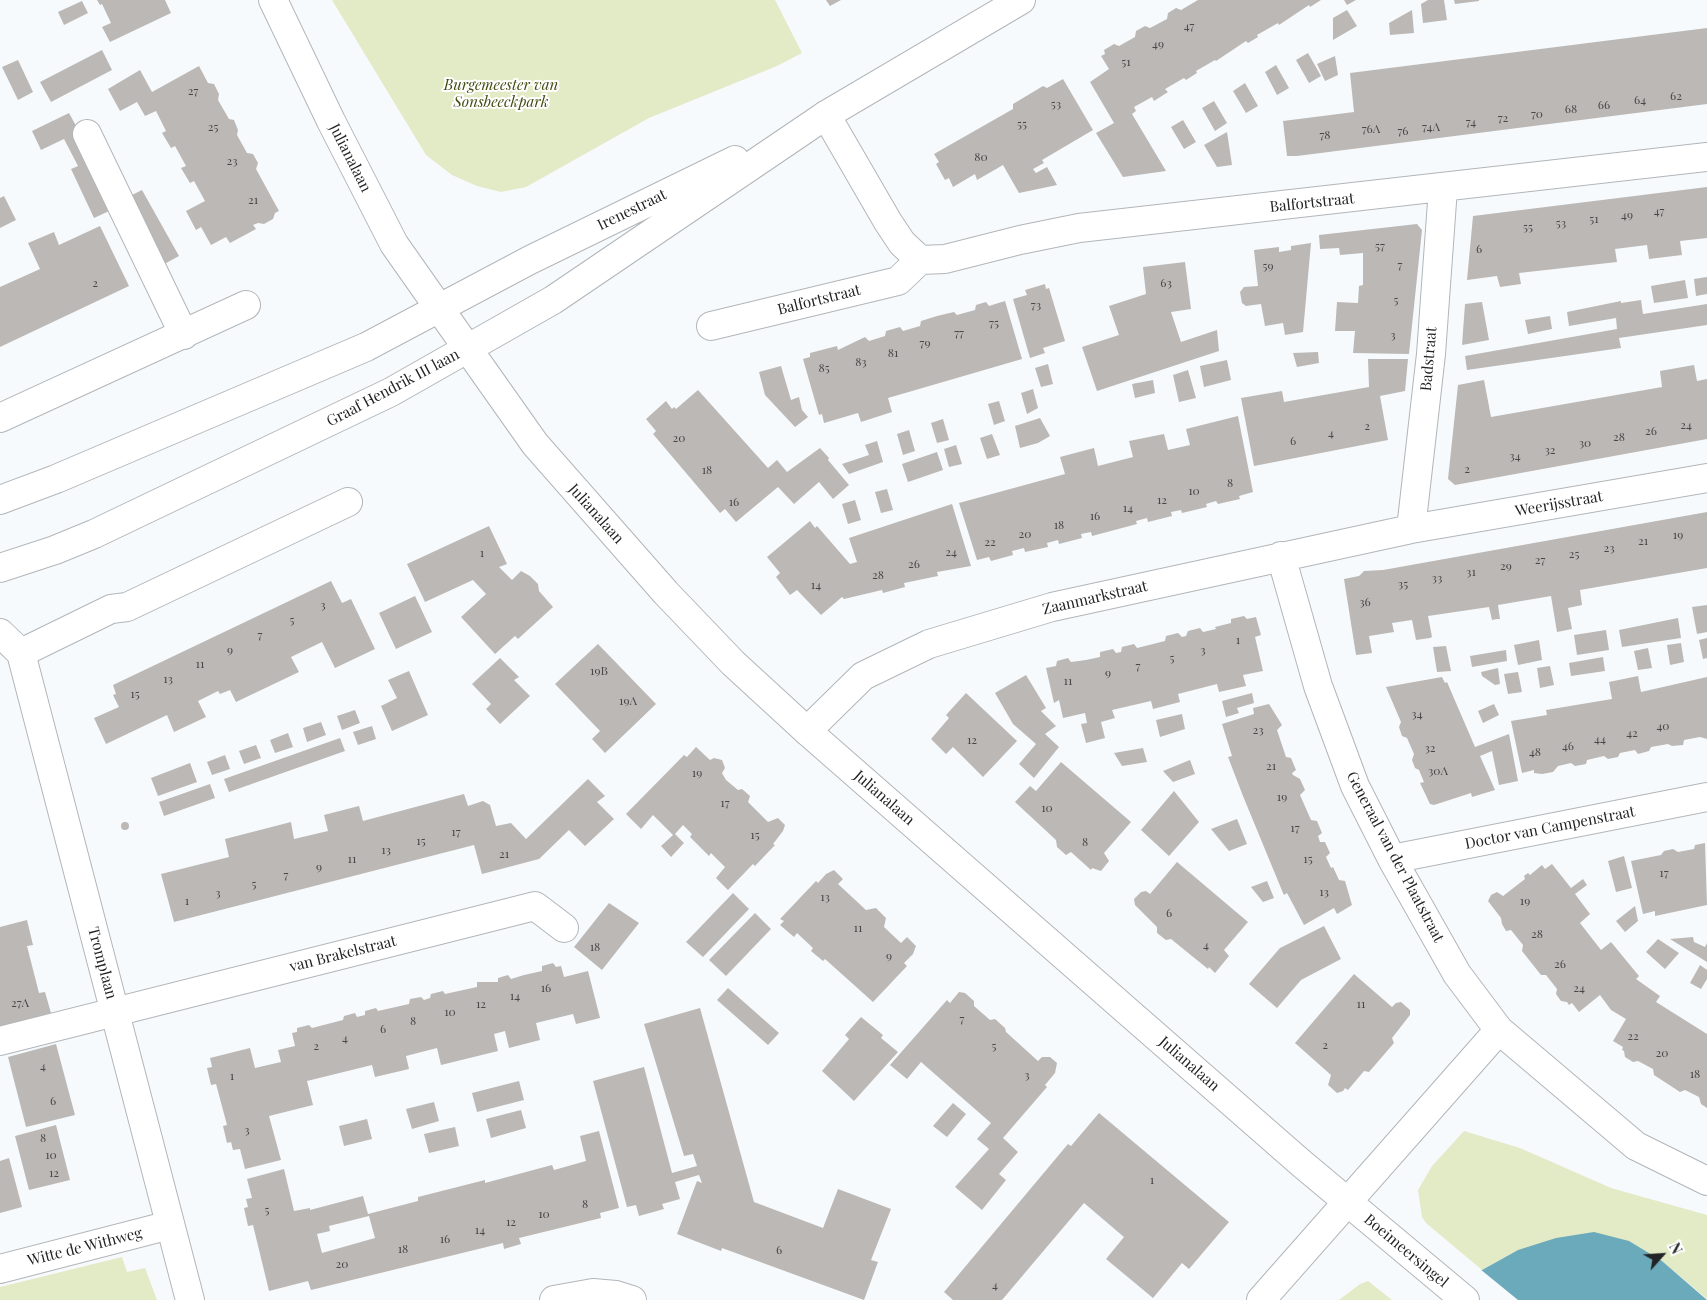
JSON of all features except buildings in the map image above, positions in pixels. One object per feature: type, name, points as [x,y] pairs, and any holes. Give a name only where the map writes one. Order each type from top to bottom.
[{"type":"street","name":"Julianalaan","points":[[273,0],[394,244],[439,308]]},
{"type":"street","name":"Irenestraat","points":[[467,349],[553,300],[826,115],[1021,0]]},
{"type":"street","name":"Irenestraat","points":[[439,308],[530,260],[826,115]]},
{"type":"street","points":[[826,115],[888,222],[902,243],[920,260]]},
{"type":"street","points":[[87,134],[184,335]]},
{"type":"street","name":"Balfortstraat","points":[[711,326],[898,281],[920,260],[945,259],[1020,240],[1079,228],[1443,188],[1707,156]]},
{"type":"street","name":"Badstraat","points":[[1411,529],[1431,354],[1443,188]]},
{"type":"street","points":[[0,418],[246,305]]},
{"type":"street","name":"Graaf Hendrik III laan","points":[[0,568],[55,550],[94,534],[391,392],[467,349],[439,308]]},
{"type":"street","points":[[0,500],[56,479],[358,350],[439,308]]},
{"type":"street","name":"Julianalaan","points":[[467,349],[535,444],[573,489],[733,663],[807,731],[1347,1201]]},
{"type":"street","name":"Weerijsstraat","points":[[1411,529],[1707,478]]},
{"type":"street","points":[[0,633],[21,653],[111,609],[127,607],[348,502]]},
{"type":"street","name":"Zaanmarkstraat","points":[[807,731],[863,676],[929,644],[1052,607],[1411,529]]},
{"type":"street","name":"Generaal van der Plaatstraat","points":[[1281,556],[1318,686],[1354,786],[1392,859],[1457,974],[1499,1030],[1636,1146],[1707,1181]]},
{"type":"street","name":"Tromplaan","points":[[21,653],[190,1300]]},
{"type":"street","name":"Doctor van Campenstraat","points":[[1392,859],[1707,797]]},
{"type":"street","name":"van Brakelstraat","points":[[115,1011],[535,906],[564,928]]},
{"type":"street","points":[[0,1041],[115,1011]]},
{"type":"street","points":[[1261,1300],[1499,1030]]},
{"type":"street","name":"Boeimeersingel","points":[[1347,1201],[1465,1300]]},
{"type":"street","name":"Witte de Withweg","points":[[0,1268],[170,1225]]},
{"type":"street","points":[[554,1300],[593,1293],[616,1294],[632,1300]]},
{"type":"green space","name":"Burgemeester van Sonsbeeckpark","points":[[332,0],[775,0],[802,53],[777,66],[649,118],[526,187],[501,192],[477,186],[452,175],[426,155]]},
{"type":"green space","points":[[1464,1131],[1520,1148],[1611,1188],[1707,1215],[1707,1299],[1662,1261],[1518,1250],[1482,1270],[1426,1223],[1422,1217],[1418,1190],[1432,1166]]},
{"type":"green space","points":[[122,1257],[127,1272],[145,1268],[157,1300],[0,1300],[0,1287]]},
{"type":"green space","points":[[1368,1281],[1392,1300],[1339,1300],[1360,1284]]},
{"type":"water","points":[[1594,1232],[1629,1241],[1662,1261],[1707,1300],[1450,1300],[1482,1270],[1518,1250],[1556,1238]]},
{"type":"pier","points":[[1480,1269],[1518,1300],[1448,1300]]}]
